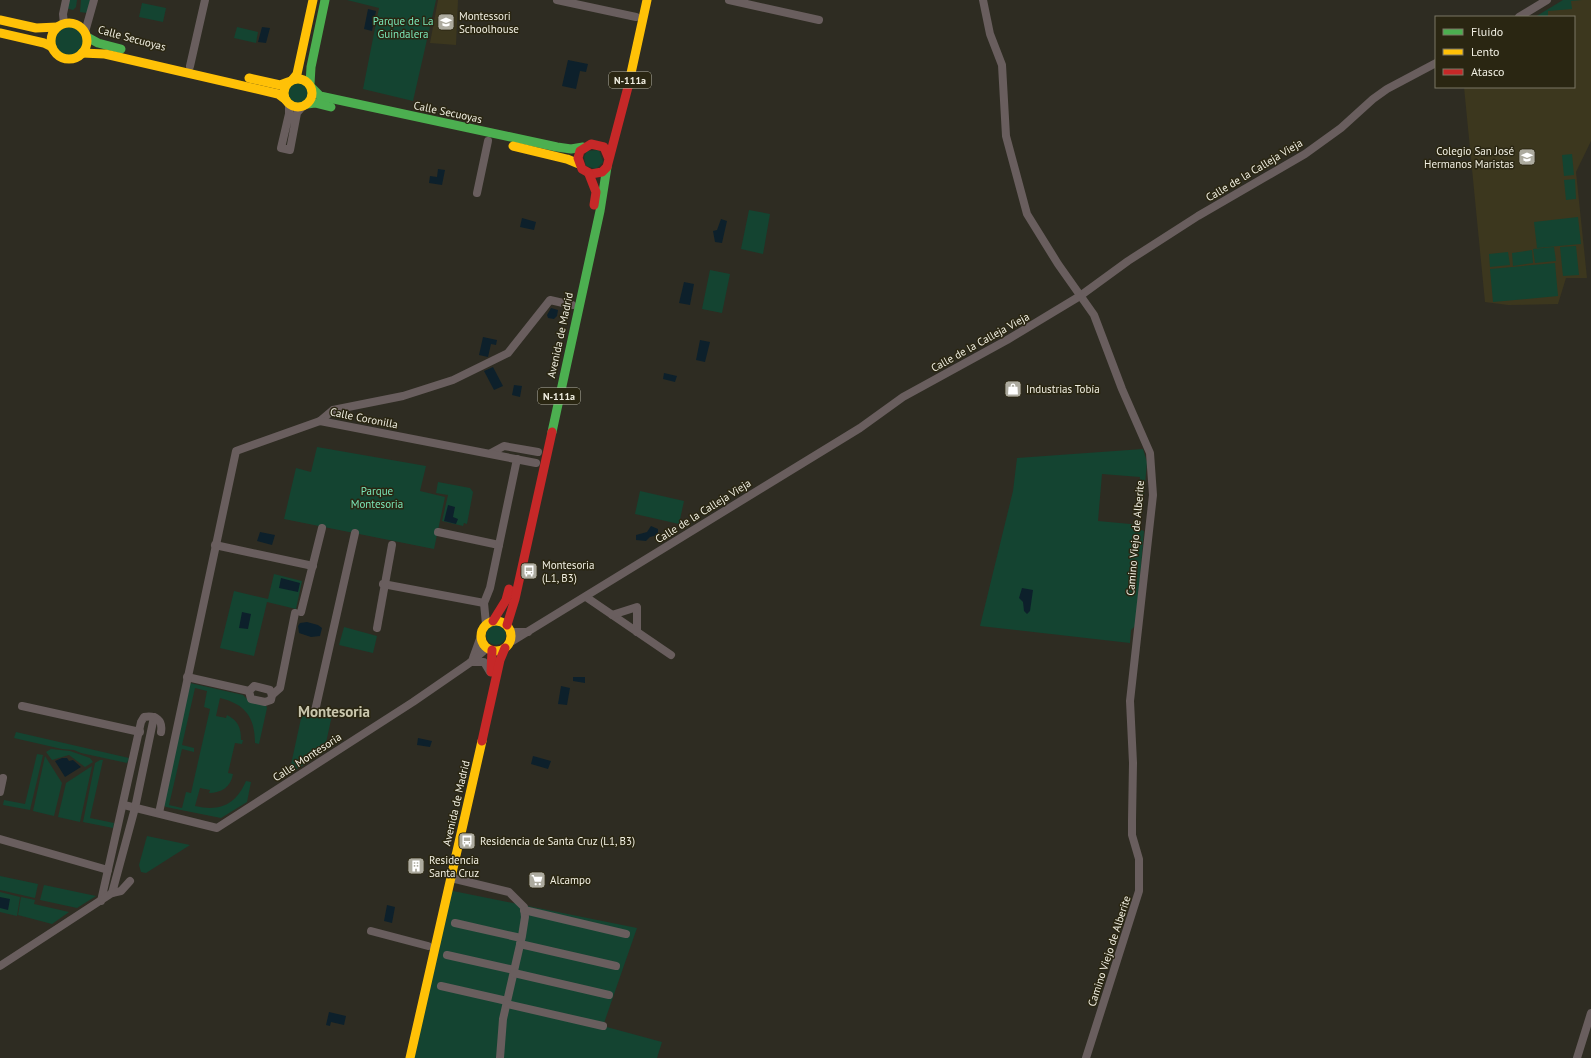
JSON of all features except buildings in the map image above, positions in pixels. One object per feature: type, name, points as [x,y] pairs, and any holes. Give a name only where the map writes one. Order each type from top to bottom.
[{"type":"main road","points":[[313,0],[297,74],[290,81],[284,91],[287,102],[293,106],[305,105],[312,96],[311,67],[325,0]]},
{"type":"main road","name":"N-111a","points":[[596,144],[608,134],[613,126],[639,0]]},
{"type":"main road","name":"Avenida de Madrid","points":[[509,629],[600,211],[608,163],[632,71],[647,0]]},
{"type":"main road","points":[[0,20],[48,30],[76,24],[86,34],[87,43],[82,53],[78,57],[67,59],[57,55],[52,47],[44,43],[0,33]]},
{"type":"main road","points":[[52,47],[52,37],[61,26]]},
{"type":"main road","name":"Calle Secuoyas","points":[[86,34],[108,46],[190,66],[276,85],[282,85],[290,81]]},
{"type":"main road","name":"Calle Secuoyas","points":[[82,53],[95,53],[113,56],[274,93],[283,96],[287,102]]},
{"type":"main road","points":[[290,81],[302,79],[311,86]]},
{"type":"main road","name":"Calle Secuoyas","points":[[311,86],[320,96],[417,118],[557,147],[570,149],[583,147]]},
{"type":"main road","name":"Calle Secuoyas","points":[[305,105],[318,104],[488,140],[567,159],[579,164]]},
{"type":"main road","points":[[579,164],[579,155],[583,147],[596,144],[604,147],[608,163],[600,174],[589,174]]},
{"type":"main road","name":"N-111a","points":[[579,164],[581,168],[589,174]]},
{"type":"main road","name":"Avenida de Madrid","points":[[490,623],[502,608],[508,592],[596,197],[594,185],[589,174]]},
{"type":"main road","points":[[490,623],[503,622],[509,629]]},
{"type":"main road","name":"N-111a","points":[[481,636],[482,632],[490,623]]},
{"type":"main road","name":"N-111a","points":[[507,646],[509,629]]},
{"type":"main road","points":[[481,636],[490,649],[507,646]]},
{"type":"main road","name":"Avenida de Madrid","points":[[410,1058],[500,660],[507,646]]},
{"type":"main road","name":"Avenida de Madrid","points":[[403,1058],[490,675],[492,662],[490,649]]},
{"type":"street","points":[[61,26],[66,0]]},
{"type":"street","points":[[86,34],[94,0]]},
{"type":"street","points":[[190,66],[205,0]]},
{"type":"street","points":[[557,0],[636,17]]},
{"type":"street","points":[[729,0],[819,20]]},
{"type":"street","name":"Camino Viejo de Alberite","points":[[983,0],[990,34],[1002,65],[1006,136],[1027,214],[1058,264],[1094,316],[1122,389],[1150,453],[1152,495],[1130,702],[1133,763],[1132,835],[1139,860],[1140,891],[1086,1058]]},
{"type":"street","points":[[1521,16],[1547,0]]},
{"type":"street","name":"Calle de la Calleja Vieja","points":[[528,632],[853,432],[903,397],[1007,340],[1080,296],[1128,261],[1198,216],[1304,154],[1341,128],[1372,99],[1387,89],[1435,64]]},
{"type":"street","points":[[287,102],[289,114],[282,148],[290,150],[297,113],[305,105]]},
{"type":"street","points":[[477,193],[488,140]]},
{"type":"street","points":[[320,420],[334,410],[403,396],[453,380],[508,353],[550,300],[572,305]]},
{"type":"street","name":"Calle Coronilla","points":[[215,545],[236,451],[320,420],[536,463]]},
{"type":"street","name":"Calle Coronilla","points":[[491,453],[504,446],[538,452]]},
{"type":"street","points":[[490,623],[484,603],[490,588],[517,459]]},
{"type":"street","points":[[249,691],[251,699],[265,702],[271,700],[272,695],[280,688],[298,613],[313,566],[322,528]]},
{"type":"street","points":[[438,532],[499,545]]},
{"type":"street","points":[[315,711],[355,533]]},
{"type":"street","points":[[159,813],[215,545],[313,566]]},
{"type":"street","points":[[377,628],[385,590],[383,584],[392,545]]},
{"type":"street","points":[[383,584],[484,603]]},
{"type":"street","points":[[586,597],[671,655]]},
{"type":"street","points":[[612,615],[637,607],[637,632]]},
{"type":"street","points":[[509,629],[528,632]]},
{"type":"street","points":[[507,646],[528,632]]},
{"type":"street","points":[[481,636],[471,662],[484,662],[490,675]]},
{"type":"street","name":"Calle Montesoria","points":[[124,805],[217,828],[413,702],[490,649]]},
{"type":"street","points":[[187,677],[249,691]]},
{"type":"street","points":[[249,691],[254,686],[270,690],[272,695]]},
{"type":"street","points":[[22,706],[140,732]]},
{"type":"street","points":[[101,901],[144,717],[154,717],[162,723],[161,732]]},
{"type":"street","points":[[112,893],[135,808],[154,717]]},
{"type":"street","points":[[0,792],[3,778]]},
{"type":"street","points":[[0,839],[108,870]]},
{"type":"street","points":[[451,878],[509,892],[517,899],[524,910],[525,917],[521,941],[503,1019],[500,1058]]},
{"type":"street","points":[[0,966],[112,893],[121,891],[130,881]]},
{"type":"street","points":[[524,910],[626,934]]},
{"type":"street","points":[[456,923],[616,966]]},
{"type":"street","points":[[371,931],[428,946]]},
{"type":"street","points":[[447,956],[609,995]]},
{"type":"street","points":[[441,986],[602,1026]]},
{"type":"street","points":[[1577,1058],[1591,1013]]},
{"type":"shaded area","name":"Montessori Schoolhouse","points":[[438,0],[458,0],[456,45],[430,43]]},
{"type":"shaded area","name":"Colegio San José Hermanos Maristas","points":[[1564,0],[1591,0],[1591,141],[1576,172],[1587,278],[1566,278],[1558,304],[1508,305],[1485,302],[1464,88],[1575,88],[1575,16],[1539,16]]},
{"type":"green space","points":[[68,0],[77,0],[76,7],[73,10],[66,8]]},
{"type":"green space","points":[[81,0],[90,0],[87,13],[80,12]]},
{"type":"green space","name":"Parque de La Guindalera","points":[[347,0],[436,0],[413,101],[363,89],[379,8]]},
{"type":"green space","points":[[1563,0],[1582,0],[1571,1],[1572,9],[1548,11],[1548,16],[1537,16]]},
{"type":"green space","points":[[142,3],[166,8],[163,22],[139,17]]},
{"type":"green space","points":[[66,25],[72,25],[82,32],[85,41],[84,47],[78,54],[72,57],[66,57],[56,50],[53,44],[53,38],[60,28]]},
{"type":"green space","points":[[237,27],[258,32],[256,43],[234,38]]},
{"type":"green space","points":[[298,81],[307,84],[310,93],[307,102],[298,105],[289,102],[286,93],[289,84]]},
{"type":"green space","points":[[599,150],[603,162],[596,169],[586,166],[584,157],[587,151]]},
{"type":"green space","points":[[1572,154],[1574,175],[1564,176],[1562,155]]},
{"type":"green space","points":[[1575,179],[1576,199],[1566,200],[1564,180]]},
{"type":"green space","points":[[749,210],[770,214],[763,254],[741,249]]},
{"type":"green space","points":[[1578,217],[1581,244],[1537,248],[1534,222]]},
{"type":"green space","points":[[1576,246],[1579,275],[1563,276],[1560,247]]},
{"type":"green space","points":[[1554,247],[1556,261],[1535,263],[1533,249]]},
{"type":"green space","points":[[1532,250],[1533,263],[1513,266],[1512,253]]},
{"type":"green space","points":[[1508,252],[1510,265],[1490,267],[1489,254]]},
{"type":"green space","points":[[1555,263],[1558,296],[1493,302],[1490,269]]},
{"type":"green space","points":[[710,270],[730,274],[722,313],[702,309]]},
{"type":"green space","name":"Parque Montesoria","points":[[317,447],[426,466],[420,491],[445,497],[434,549],[284,519],[296,468],[311,472]]},
{"type":"green space","points":[[1143,449],[1147,462],[1144,495],[1138,494],[1140,477],[1102,474],[1098,521],[1141,525],[1141,530],[1144,531],[1136,625],[1131,630],[1130,643],[980,626],[1013,491],[1017,458]]},
{"type":"green space","points":[[438,482],[470,488],[473,492],[467,524],[464,523],[463,526],[442,521],[448,495],[436,493]]},
{"type":"green space","points":[[640,491],[684,501],[679,524],[635,514]]},
{"type":"green space","points":[[274,574],[302,581],[296,609],[267,602],[254,656],[220,648],[234,591],[268,599]]},
{"type":"green space","points":[[496,625],[503,628],[506,635],[503,642],[496,645],[489,642],[486,635],[489,628]]},
{"type":"green space","points":[[344,627],[377,636],[373,653],[339,645]]},
{"type":"green space","points":[[190,683],[243,695],[248,700],[266,705],[267,708],[259,744],[255,743],[253,726],[247,713],[236,704],[220,698],[216,716],[226,718],[227,715],[234,720],[238,725],[241,740],[243,740],[242,744],[235,743],[228,773],[233,774],[228,786],[218,792],[213,793],[209,793],[210,790],[200,788],[195,806],[204,808],[220,807],[232,801],[242,789],[246,781],[251,782],[247,802],[221,818],[166,807],[163,805]],"holes":[[[195,688],[207,691],[204,707],[210,709],[191,793],[186,792],[182,808],[169,805],[182,749],[194,752],[194,748],[182,745]]]},
{"type":"green space","points":[[303,709],[332,715],[324,752],[289,774]]},
{"type":"green space","points":[[16,732],[129,758],[127,763],[81,753],[74,750],[62,749],[14,738]]},
{"type":"green space","points":[[51,749],[70,751],[90,758],[93,762],[85,767],[69,755],[52,760],[46,752]]},
{"type":"green space","points":[[37,754],[43,755],[30,810],[3,805],[4,800],[25,804]]},
{"type":"green space","points":[[45,756],[62,783],[54,816],[33,811]]},
{"type":"green space","points":[[103,760],[90,818],[114,823],[113,828],[83,822],[95,763]]},
{"type":"green space","points":[[92,766],[80,822],[58,817],[66,783]]},
{"type":"green space","points":[[147,836],[190,845],[146,873],[141,872],[139,865]]},
{"type":"green space","points":[[0,876],[38,884],[35,898],[0,890]]},
{"type":"green space","points":[[44,885],[96,896],[77,908],[40,900]]},
{"type":"green space","points":[[448,890],[637,928],[603,1026],[662,1042],[657,1058],[413,1058]]},
{"type":"green space","points":[[0,892],[20,897],[17,916],[0,912]]},
{"type":"green space","points":[[21,897],[35,900],[34,904],[69,912],[52,924],[18,915]]},
{"type":"water","points":[[368,9],[376,11],[372,31],[364,29]]},
{"type":"water","points":[[262,27],[270,28],[266,43],[258,42]]},
{"type":"water","points":[[568,60],[588,64],[586,72],[580,71],[576,89],[562,86]]},
{"type":"water","points":[[438,169],[445,170],[442,185],[429,183],[430,176],[437,177]]},
{"type":"water","points":[[522,218],[536,222],[534,230],[520,227]]},
{"type":"water","points":[[721,219],[727,221],[722,243],[715,242],[713,231],[717,230]]},
{"type":"water","points":[[684,282],[694,284],[690,305],[679,303]]},
{"type":"water","points":[[551,308],[558,310],[557,316],[554,319],[548,318],[547,315]]},
{"type":"water","points":[[483,337],[497,340],[496,345],[491,344],[488,357],[479,355]]},
{"type":"water","points":[[700,340],[710,342],[705,362],[696,360]]},
{"type":"water","points":[[493,367],[503,386],[494,390],[484,371]]},
{"type":"water","points":[[664,373],[677,376],[675,382],[663,379]]},
{"type":"water","points":[[514,385],[522,386],[520,397],[512,395]]},
{"type":"water","points":[[448,505],[455,507],[453,517],[458,519],[456,524],[444,521]]},
{"type":"water","points":[[651,526],[658,529],[658,535],[650,537],[646,541],[636,540],[636,535],[647,532]]},
{"type":"water","points":[[260,532],[275,535],[272,545],[257,541]]},
{"type":"water","points":[[281,578],[300,583],[298,592],[279,588]]},
{"type":"water","points":[[1022,588],[1033,590],[1030,611],[1027,614],[1024,611],[1023,602],[1019,598]]},
{"type":"water","points":[[242,612],[251,614],[248,629],[239,628]]},
{"type":"water","points":[[307,622],[318,625],[322,628],[320,636],[311,637],[299,633],[298,626],[300,623]]},
{"type":"water","points":[[573,677],[585,677],[585,683],[573,681]]},
{"type":"water","points":[[561,686],[570,688],[567,705],[558,704]]},
{"type":"water","points":[[418,738],[432,741],[430,747],[417,745]]},
{"type":"water","points":[[533,756],[551,761],[548,769],[531,764]]},
{"type":"water","points":[[62,758],[67,758],[69,761],[73,760],[81,767],[65,777],[55,761]]},
{"type":"water","points":[[0,897],[10,899],[8,910],[0,908]]},
{"type":"water","points":[[387,905],[395,907],[392,923],[384,921]]},
{"type":"water","points":[[329,1012],[346,1016],[344,1025],[331,1022],[330,1026],[326,1025]]},
{"type":"traffic: fast","points":[[310,84],[311,67],[325,0]]},
{"type":"traffic: fast","points":[[87,37],[98,43],[121,49]]},
{"type":"traffic: fast","points":[[311,87],[320,96],[557,147],[571,149],[583,147]]},
{"type":"traffic: fast","points":[[307,104],[315,103],[331,107]]},
{"type":"traffic: fast","points":[[552,432],[600,211],[607,167]]},
{"type":"traffic: slow","points":[[293,79],[297,74],[313,0]]},
{"type":"traffic: slow","points":[[628,87],[647,0]]},
{"type":"traffic: slow","points":[[0,20],[36,28],[57,27]]},
{"type":"traffic: slow","points":[[72,23],[82,28],[86,34],[87,41],[86,48],[82,54],[76,58],[66,59],[56,54],[52,48],[51,38],[56,28],[62,24],[72,23]]},
{"type":"traffic: slow","points":[[0,33],[44,43],[52,47]]},
{"type":"traffic: slow","points":[[82,53],[105,54],[278,94],[286,100]]},
{"type":"traffic: slow","points":[[249,78],[280,85],[288,82]]},
{"type":"traffic: slow","points":[[298,79],[304,80],[308,83],[311,87],[312,93],[311,99],[308,103],[304,106],[298,107],[292,106],[288,103],[285,99],[284,93],[285,87],[288,83],[292,80],[298,79]]},
{"type":"traffic: slow","points":[[513,146],[567,159],[579,164]]},
{"type":"traffic: slow","points":[[496,621],[507,625],[511,636],[507,647],[496,651],[485,647],[481,636],[485,625],[496,621]]},
{"type":"traffic: slow","points":[[410,1058],[482,741]]},
{"type":"traffic: jam","points":[[609,159],[604,147],[591,144],[580,151],[578,158],[582,169],[591,174],[602,172],[607,167],[628,87]]},
{"type":"traffic: jam","points":[[589,174],[596,192],[594,205]]},
{"type":"traffic: jam","points":[[507,625],[515,599],[552,432]]},
{"type":"traffic: jam","points":[[493,621],[506,600],[509,589]]},
{"type":"traffic: jam","points":[[482,741],[500,660],[505,648]]},
{"type":"traffic: jam","points":[[491,672],[492,650]]},
{"type":"place","name":"Montessori Schoolhouse","points":[[446,22]]},
{"type":"place","name":"Colegio San José Hermanos Maristas","points":[[1527,157]]},
{"type":"place","name":"Industrias Tobía","points":[[1013,389]]},
{"type":"place","name":"Montesoria (L1, B3)","points":[[529,571]]},
{"type":"place","name":"Residencia de Santa Cruz (L1, B3)","points":[[467,841]]},
{"type":"place","name":"Residencia Santa Cruz","points":[[416,866]]},
{"type":"place","name":"Alcampo","points":[[537,880]]},
{"type":"district","name":"Montesoria","points":[[334,712]]}]
